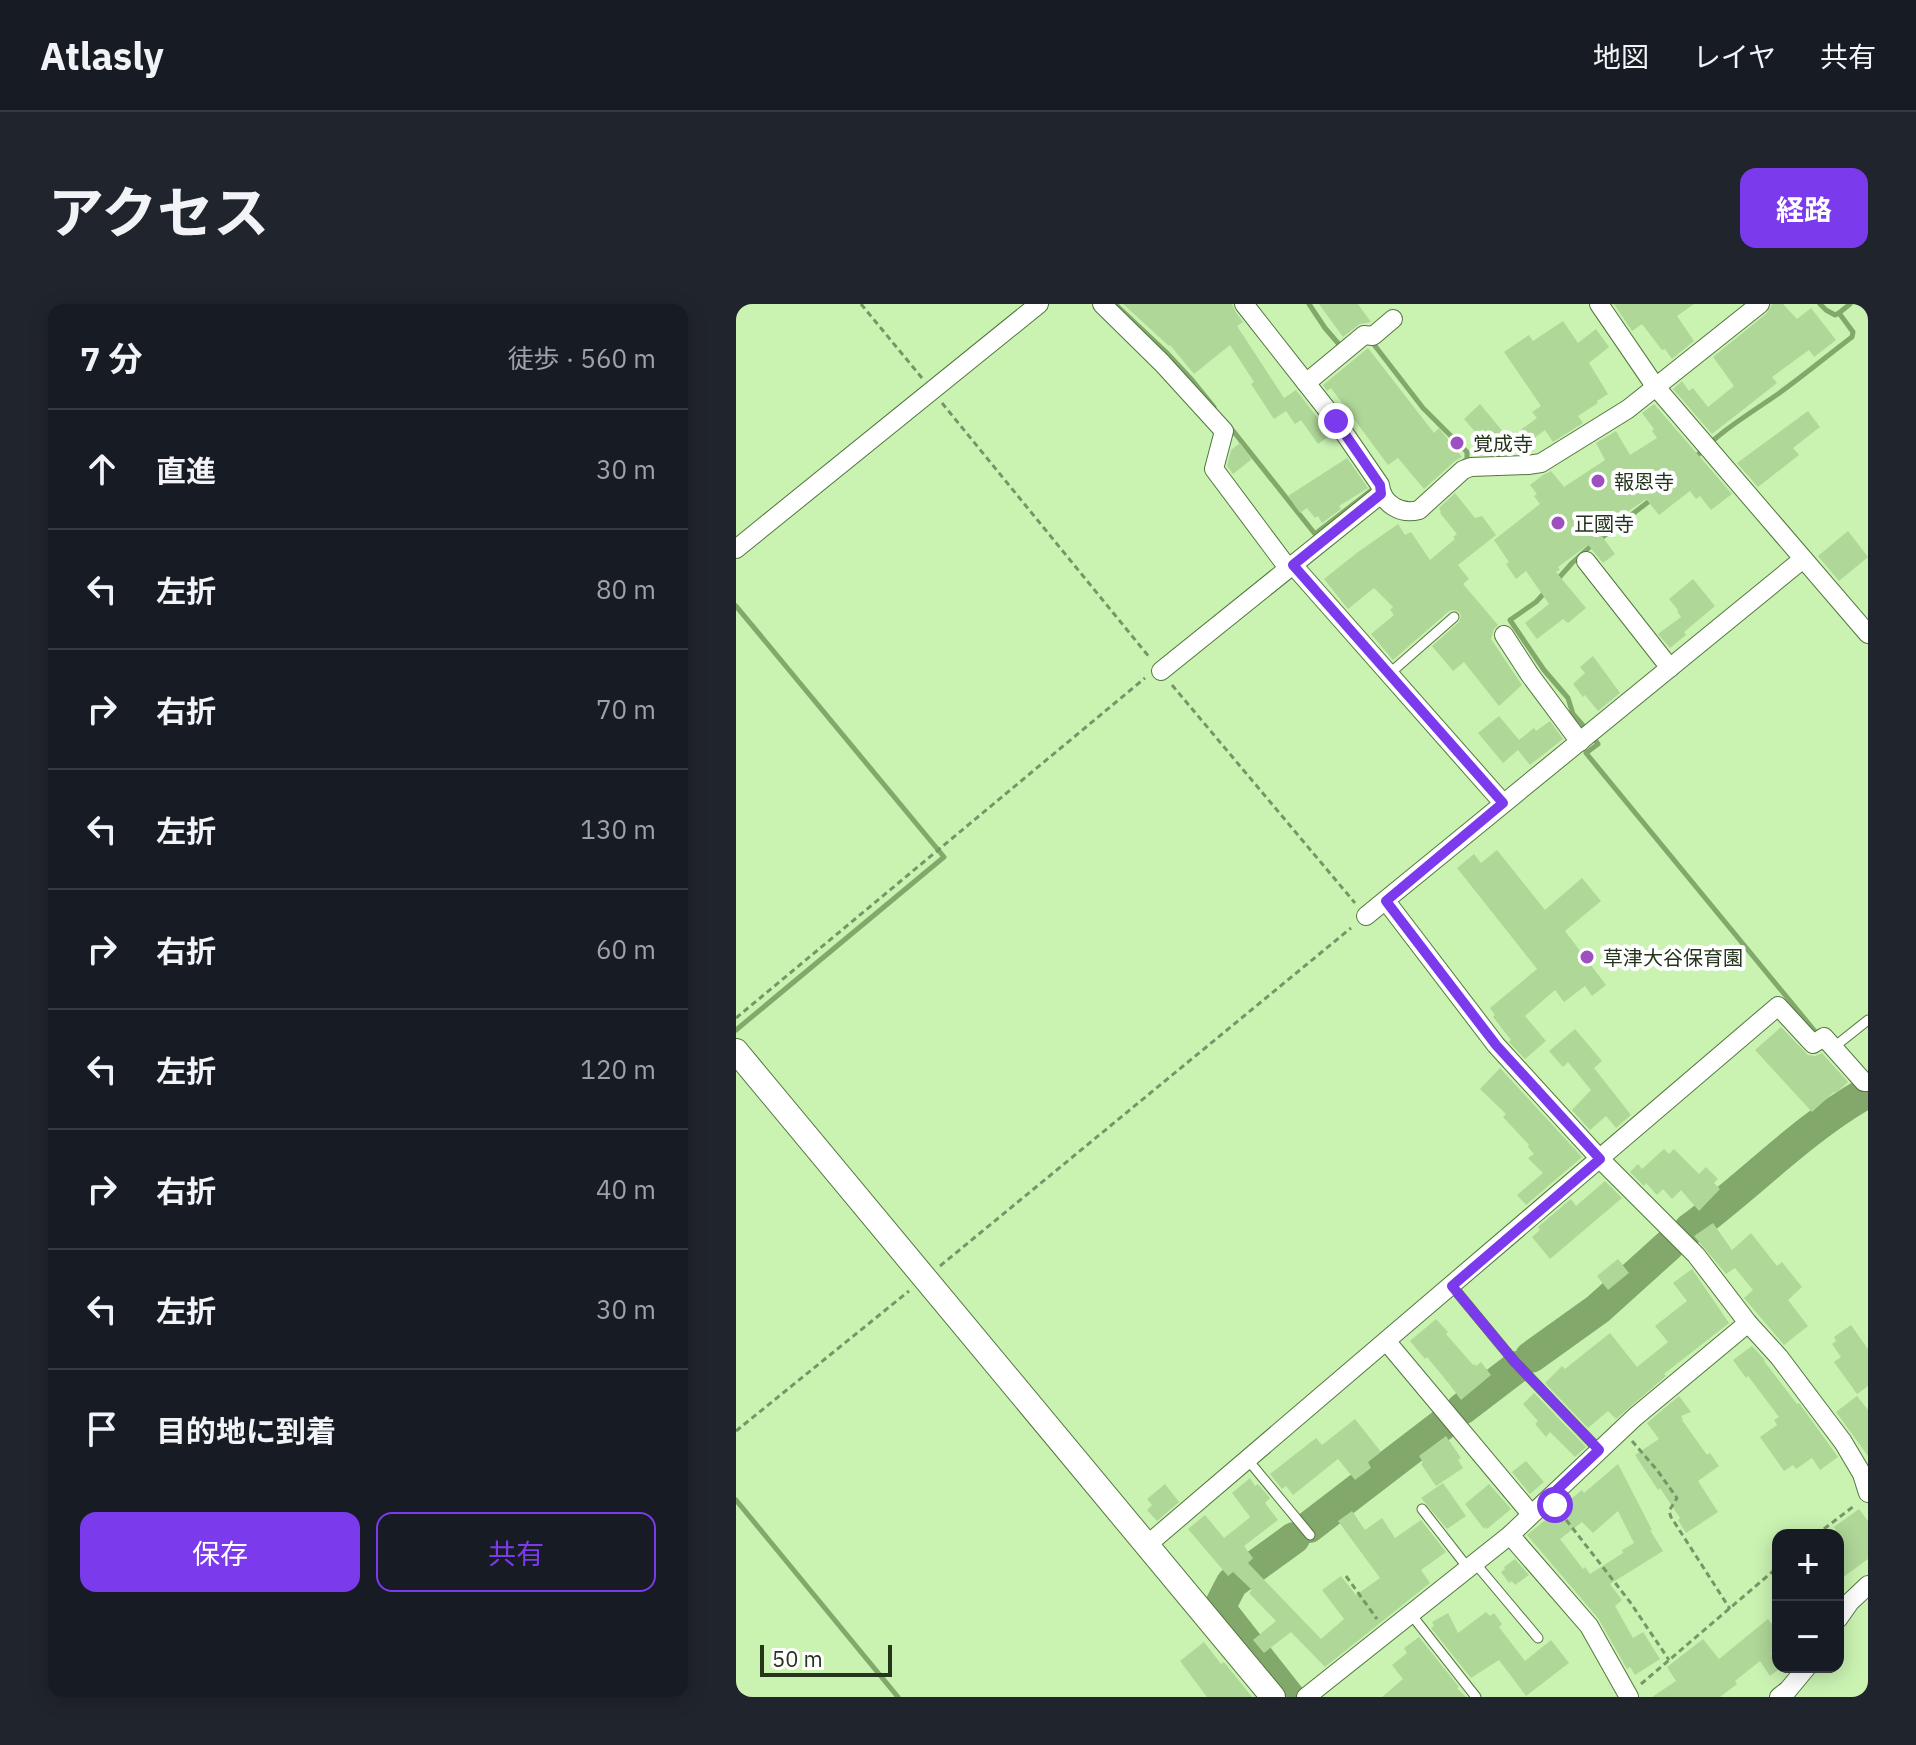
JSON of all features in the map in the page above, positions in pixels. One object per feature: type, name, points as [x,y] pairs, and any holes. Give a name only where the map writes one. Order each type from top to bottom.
[{"type":"street","points":[[736,549],[1039,304]]},
{"type":"street","points":[[1102,304],[1224,431],[1214,469],[1290,566],[1503,803]]},
{"type":"street","points":[[1244,304],[1336,421],[1380,485],[1381,494],[1393,507],[1412,512],[1419,510],[1463,470],[1541,463],[1628,409],[1760,304]]},
{"type":"street","points":[[1599,304],[1655,386],[1868,634]]},
{"type":"street","points":[[1306,383],[1364,335],[1373,336],[1393,319]]},
{"type":"street","points":[[1159,669],[1381,494]]},
{"type":"street","points":[[1366,916],[1803,559]]},
{"type":"street","points":[[1586,561],[1670,668]]},
{"type":"street","points":[[1504,635],[1580,742]]},
{"type":"street","points":[[1386,901],[1496,1045],[1600,1159],[1696,1255],[1748,1323],[1779,1357],[1843,1442],[1862,1474],[1863,1498]]},
{"type":"street","points":[[1147,1545],[1778,1006],[1813,1044],[1824,1037],[1864,1082],[1868,1082]]},
{"type":"street","points":[[736,1051],[1273,1697]]},
{"type":"street","points":[[1306,1697],[1510,1535],[1622,1429],[1748,1323]]},
{"type":"street","points":[[1387,1342],[1538,1508]]},
{"type":"street","points":[[1510,1535],[1589,1626],[1629,1696]]},
{"type":"street","points":[[1844,1610],[1868,1585]]},
{"type":"street","points":[[1779,1697],[1802,1673]]},
{"type":"lane","points":[[1389,674],[1454,617]]},
{"type":"lane","points":[[1834,1047],[1868,1020]]},
{"type":"lane","points":[[1452,1286],[1514,1361],[1599,1450]]},
{"type":"lane","points":[[1248,1460],[1310,1535]]},
{"type":"lane","points":[[1422,1509],[1538,1638]]},
{"type":"lane","points":[[1410,1613],[1476,1697]]},
{"type":"path","points":[[736,1431],[1366,916],[1159,669],[861,304]]},
{"type":"path","points":[[736,1018],[1159,669]]},
{"type":"path","points":[[1622,1429],[1677,1498],[1669,1511],[1671,1517],[1730,1609]]},
{"type":"path","points":[[1824,1529],[1863,1498]]},
{"type":"path","points":[[1538,1508],[1555,1505],[1630,1602],[1669,1660]]},
{"type":"path","points":[[1629,1696],[1772,1572]]},
{"type":"path","points":[[1346,1576],[1386,1632]]},
{"type":"building","points":[[1123,304],[1232,304],[1243,322],[1237,326],[1284,398],[1296,390],[1331,435],[1318,444],[1301,420],[1295,424],[1286,411],[1274,419],[1230,345],[1194,374],[1170,345]]},
{"type":"building","points":[[1319,304],[1358,304],[1371,322],[1360,324],[1343,337]]},
{"type":"building","points":[[1614,304],[1694,304],[1677,316],[1694,341],[1672,359],[1642,324],[1632,331]]},
{"type":"building","points":[[1772,304],[1783,304],[1797,319],[1811,308],[1836,340],[1814,357],[1809,350],[1772,377],[1777,383],[1712,434],[1673,389],[1682,381],[1689,391],[1693,388],[1708,407],[1734,386],[1713,357],[1767,313]]},
{"type":"building","points":[[1563,321],[1578,343],[1596,329],[1609,347],[1589,363],[1608,394],[1578,416],[1583,423],[1553,442],[1545,430],[1517,451],[1508,439],[1537,418],[1532,412],[1541,406],[1504,352],[1529,335],[1533,341]]},
{"type":"building","points":[[1368,348],[1434,433],[1439,428],[1462,457],[1424,489],[1398,458],[1388,465],[1331,388],[1327,391],[1323,385]]},
{"type":"building","points":[[1480,404],[1504,433],[1491,444],[1487,440],[1484,442],[1464,419]]},
{"type":"building","points":[[1654,404],[1732,494],[1711,510],[1700,496],[1696,499],[1690,491],[1659,515],[1646,499],[1599,532],[1615,554],[1603,563],[1588,545],[1558,567],[1560,570],[1556,572],[1586,608],[1568,623],[1563,619],[1537,639],[1525,623],[1549,604],[1526,571],[1516,579],[1494,540],[1540,504],[1530,485],[1543,475],[1551,471],[1564,487],[1605,460],[1596,443],[1616,431],[1630,455],[1657,438],[1642,413]]},
{"type":"building","points":[[1808,411],[1820,427],[1793,448],[1799,455],[1758,487],[1737,463]]},
{"type":"building","points":[[1240,443],[1252,459],[1233,474],[1227,466],[1231,450]]},
{"type":"building","points":[[1347,458],[1368,488],[1339,506],[1341,509],[1322,523],[1307,508],[1300,513],[1288,496]]},
{"type":"building","points":[[1455,493],[1475,518],[1482,516],[1496,535],[1458,565],[1469,579],[1463,584],[1498,625],[1491,639],[1522,685],[1499,706],[1464,662],[1453,671],[1432,646],[1459,622],[1459,612],[1449,611],[1393,660],[1371,634],[1394,615],[1390,610],[1393,607],[1374,588],[1348,609],[1324,579],[1398,524],[1405,535],[1411,532],[1430,560],[1457,534],[1439,508]]},
{"type":"building","points":[[1848,531],[1868,557],[1839,581],[1818,556]]},
{"type":"building","points":[[1693,579],[1715,606],[1670,648],[1658,634],[1681,617],[1669,599]]},
{"type":"building","points":[[1593,656],[1620,693],[1598,711],[1573,684],[1585,673],[1580,667]]},
{"type":"building","points":[[1499,716],[1519,740],[1550,721],[1563,739],[1530,765],[1518,750],[1503,763],[1478,733]]},
{"type":"building","points":[[1497,850],[1545,910],[1582,878],[1601,901],[1565,931],[1606,985],[1592,996],[1585,986],[1564,1002],[1555,990],[1525,1016],[1546,1041],[1525,1059],[1509,1042],[1511,1040],[1493,1017],[1495,1015],[1490,1008],[1537,969],[1457,868],[1474,854],[1481,863]]},
{"type":"building","points":[[1781,1027],[1808,1055],[1822,1053],[1848,1082],[1812,1112],[1755,1050]]},
{"type":"building","points":[[1575,1029],[1602,1061],[1594,1068],[1631,1115],[1616,1128],[1606,1116],[1590,1130],[1572,1110],[1591,1090],[1568,1062],[1563,1067],[1549,1051]]},
{"type":"building","points":[[1500,1068],[1582,1157],[1526,1205],[1517,1195],[1543,1173],[1528,1158],[1534,1154],[1503,1117],[1506,1114],[1480,1089]]},
{"type":"building","points":[[1664,1149],[1669,1154],[1674,1149],[1699,1174],[1706,1167],[1718,1179],[1714,1183],[1720,1189],[1699,1211],[1681,1190],[1672,1199],[1663,1189],[1657,1195],[1630,1172],[1638,1164],[1642,1169]]},
{"type":"building","points":[[1605,1181],[1622,1198],[1550,1259],[1532,1237],[1540,1230],[1538,1227],[1571,1199],[1576,1206]]},
{"type":"building","points":[[1713,1223],[1732,1250],[1751,1233],[1777,1266],[1782,1262],[1802,1287],[1788,1300],[1808,1326],[1784,1345],[1744,1298],[1753,1290],[1735,1268],[1726,1274],[1694,1236]]},
{"type":"building","points":[[1618,1259],[1629,1273],[1608,1290],[1597,1276]]},
{"type":"building","points":[[1692,1269],[1729,1323],[1664,1374],[1666,1376],[1616,1419],[1608,1411],[1588,1428],[1545,1383],[1562,1366],[1565,1369],[1610,1333],[1637,1367],[1668,1342],[1655,1326],[1687,1301],[1673,1283]]},
{"type":"building","points":[[1436,1319],[1473,1365],[1481,1362],[1491,1375],[1461,1400],[1410,1341]]},
{"type":"building","points":[[1851,1325],[1868,1349],[1868,1386],[1857,1394],[1834,1362],[1841,1357],[1832,1344],[1836,1341],[1834,1337]]},
{"type":"building","points":[[1752,1346],[1838,1457],[1820,1470],[1812,1458],[1796,1469],[1793,1465],[1784,1471],[1760,1437],[1777,1425],[1774,1420],[1779,1417],[1733,1360]]},
{"type":"building","points":[[1534,1393],[1586,1447],[1575,1457],[1550,1432],[1546,1437],[1535,1424],[1538,1421],[1523,1404]]},
{"type":"building","points":[[1679,1396],[1691,1412],[1681,1416],[1682,1420],[1707,1455],[1710,1453],[1719,1466],[1698,1481],[1718,1512],[1686,1533],[1678,1520],[1680,1518],[1635,1455],[1659,1439],[1647,1423]]},
{"type":"building","points":[[1857,1396],[1868,1410],[1868,1456],[1836,1412]]},
{"type":"building","points":[[1355,1419],[1381,1452],[1368,1462],[1371,1468],[1355,1480],[1338,1459],[1293,1495],[1286,1486],[1282,1489],[1270,1474],[1316,1438],[1322,1445]]},
{"type":"building","points":[[1446,1436],[1461,1458],[1458,1460],[1463,1468],[1436,1486],[1419,1456]]},
{"type":"building","points":[[1526,1461],[1544,1482],[1530,1494],[1512,1472]]},
{"type":"building","points":[[1618,1464],[1663,1551],[1610,1584],[1622,1600],[1615,1606],[1633,1638],[1643,1632],[1660,1659],[1635,1675],[1630,1667],[1627,1669],[1598,1618],[1527,1535],[1582,1490],[1584,1493]],"holes":[[[1618,1511],[1634,1543],[1590,1574],[1560,1539],[1582,1522],[1593,1533]]]},
{"type":"building","points":[[1250,1478],[1270,1498],[1265,1503],[1278,1520],[1244,1546],[1253,1558],[1248,1563],[1321,1639],[1344,1619],[1322,1590],[1341,1576],[1356,1595],[1380,1578],[1338,1521],[1352,1511],[1365,1530],[1382,1518],[1395,1538],[1421,1520],[1446,1552],[1421,1570],[1430,1583],[1325,1667],[1291,1632],[1264,1653],[1253,1640],[1276,1621],[1249,1593],[1252,1590],[1233,1572],[1228,1576],[1188,1529],[1205,1515],[1224,1538],[1248,1519],[1250,1517],[1232,1493]]},
{"type":"building","points":[[1443,1483],[1466,1516],[1447,1529],[1421,1498]]},
{"type":"building","points":[[1165,1484],[1179,1502],[1157,1521],[1147,1510],[1152,1505],[1147,1499]]},
{"type":"building","points":[[1489,1484],[1511,1509],[1484,1529],[1465,1504]]},
{"type":"building","points":[[1859,1509],[1868,1521],[1868,1559],[1844,1577],[1844,1529],[1834,1527]]},
{"type":"building","points":[[1515,1559],[1529,1575],[1515,1585],[1512,1581],[1509,1583],[1501,1572]]},
{"type":"building","points":[[1486,1612],[1490,1616],[1494,1613],[1502,1624],[1499,1627],[1525,1661],[1551,1640],[1569,1663],[1526,1696],[1499,1660],[1471,1678],[1431,1628],[1434,1626],[1432,1622],[1448,1613],[1458,1633]]},
{"type":"building","points":[[1768,1619],[1772,1624],[1774,1673],[1770,1676],[1760,1661],[1720,1697],[1652,1697],[1676,1681],[1667,1667],[1703,1639],[1719,1659]]},
{"type":"building","points":[[1419,1637],[1466,1697],[1382,1697],[1403,1679],[1392,1665],[1407,1653],[1404,1648]]},
{"type":"building","points":[[1204,1642],[1252,1697],[1207,1697],[1180,1661]]},
{"type":"waterway","points":[[1115,304],[1166,352],[1214,407]]},
{"type":"waterway","points":[[1309,304],[1343,349]]},
{"type":"waterway","points":[[1820,304],[1835,315],[1839,313]]},
{"type":"waterway","points":[[1694,459],[1723,432],[1852,337],[1853,332],[1839,313],[1850,304]]},
{"type":"waterway","points":[[1372,342],[1423,408],[1467,452],[1467,459],[1463,462]]},
{"type":"waterway","points":[[1230,427],[1315,534],[1373,489]]},
{"type":"waterway","points":[[1600,539],[1652,499]]},
{"type":"waterway","points":[[1557,580],[1592,545]]},
{"type":"waterway","points":[[1547,590],[1510,620],[1544,670],[1568,698],[1573,714],[1586,729]]},
{"type":"waterway","points":[[736,606],[944,857],[736,1030]]},
{"type":"waterway","points":[[1593,737],[1598,744],[1586,753],[1818,1035]]},
{"type":"waterway","points":[[1690,1229],[1798,1141],[1866,1093]]},
{"type":"waterway","points":[[1531,1357],[1598,1309],[1669,1245]]},
{"type":"waterway","points":[[1462,1409],[1517,1367]]},
{"type":"waterway","points":[[1309,1527],[1442,1425]]},
{"type":"waterway","points":[[736,1500],[898,1697]]},
{"type":"waterway","points":[[1289,1697],[1219,1608],[1232,1583],[1294,1538]]},
{"type":"place","name":"覚成寺","points":[[1457,443]]},
{"type":"place","name":"報恩寺","points":[[1598,481]]},
{"type":"place","name":"正國寺","points":[[1558,523]]},
{"type":"place","name":"草津大谷保育園","points":[[1587,957]]},
{"type":"route","points":[[1336,421],[1380,485],[1381,494],[1293,565],[1503,803],[1386,901],[1496,1045],[1600,1159],[1452,1286],[1514,1361],[1599,1450],[1545,1501],[1555,1505]]}]
